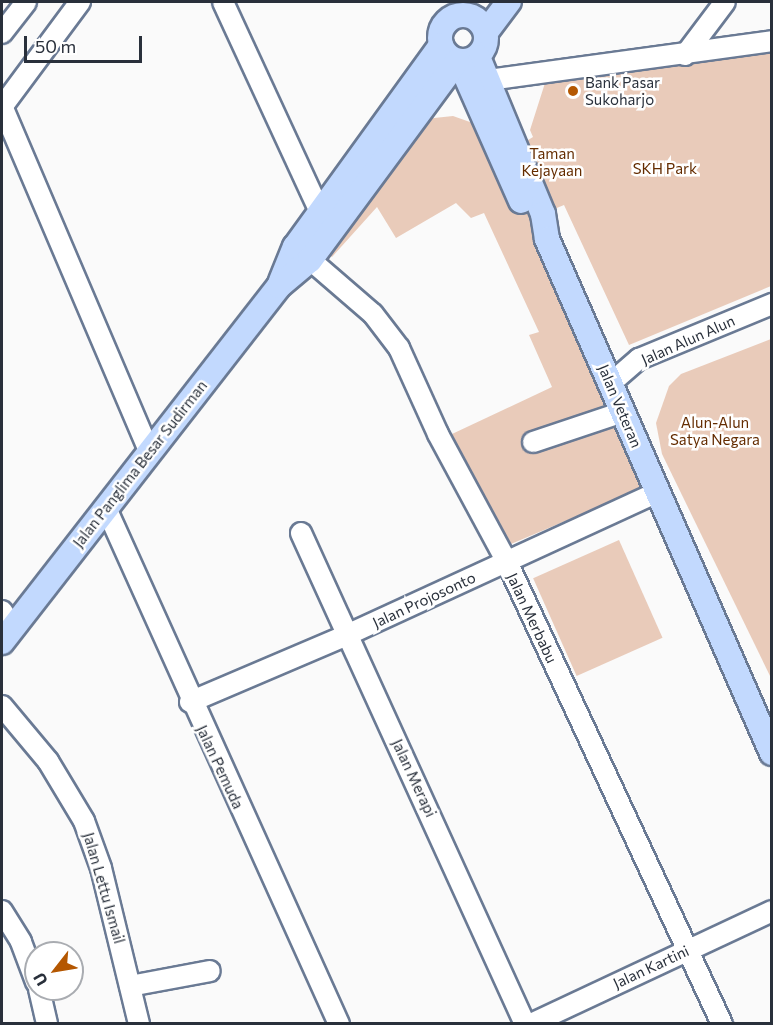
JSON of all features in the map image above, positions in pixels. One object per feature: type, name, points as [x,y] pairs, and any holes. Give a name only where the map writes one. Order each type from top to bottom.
[{"type":"main road","points":[[486,32],[479,21],[461,9],[443,26],[465,64],[485,46],[486,32],[509,2]]},
{"type":"main road","name":"Jalan Panglima Besar Sudirman","points":[[5,627],[106,508],[148,449],[279,286],[325,224],[465,64]]},
{"type":"main road","name":"Jalan Veteran","points":[[465,64],[543,214],[547,239],[607,374],[656,493],[769,742]]},
{"type":"street","points":[[2,33],[26,2]]},
{"type":"street","points":[[80,2],[2,106],[148,449]]},
{"type":"street","points":[[223,2],[325,224]]},
{"type":"street","points":[[685,55],[725,2]]},
{"type":"street","points":[[465,64],[685,55],[771,41]]},
{"type":"street","name":"Jalan Merbabu","points":[[303,253],[373,314],[399,348],[438,434],[507,562],[690,949],[722,1023]]},
{"type":"street","name":"Jalan Alun Alun","points":[[607,374],[771,304]]},
{"type":"street","points":[[533,442],[623,412]]},
{"type":"street","name":"Jalan Projosonto","points":[[190,702],[347,635],[656,493]]},
{"type":"street","name":"Jalan Pemuda","points":[[106,508],[190,702],[339,1023]]},
{"type":"street","name":"Jalan Merapi","points":[[301,533],[525,1023]]},
{"type":"street","name":"Jalan Lettu Ismail","points":[[2,706],[48,761],[84,821],[101,868],[139,1023]]},
{"type":"street","points":[[2,911],[24,950]]},
{"type":"street","name":"Jalan Kartini","points":[[531,1023],[771,911]]},
{"type":"street","points":[[130,986],[210,971]]},
{"type":"street","points":[[42,1001],[47,1023]]},
{"type":"green space","name":"SKH Park","points":[[771,42],[771,286],[629,345],[564,205],[547,212],[520,145],[533,137],[530,130],[545,83]]},
{"type":"green space","points":[[453,116],[501,133],[648,486],[504,547],[452,434],[552,387],[529,335],[539,332],[484,213],[471,218],[456,203],[396,238],[377,207],[332,257],[315,245],[425,119]]},
{"type":"green space","name":"Alun-Alun Satya Negara","points":[[771,339],[771,678],[662,454],[656,423],[669,386],[681,374]]},
{"type":"green space","points":[[619,540],[663,638],[577,676],[533,578]]},
{"type":"place","name":"Bank Pasar Sukoharjo","points":[[573,91]]},
{"type":"park label","name":"Taman Kejayaan","points":[[552,162]]}]
